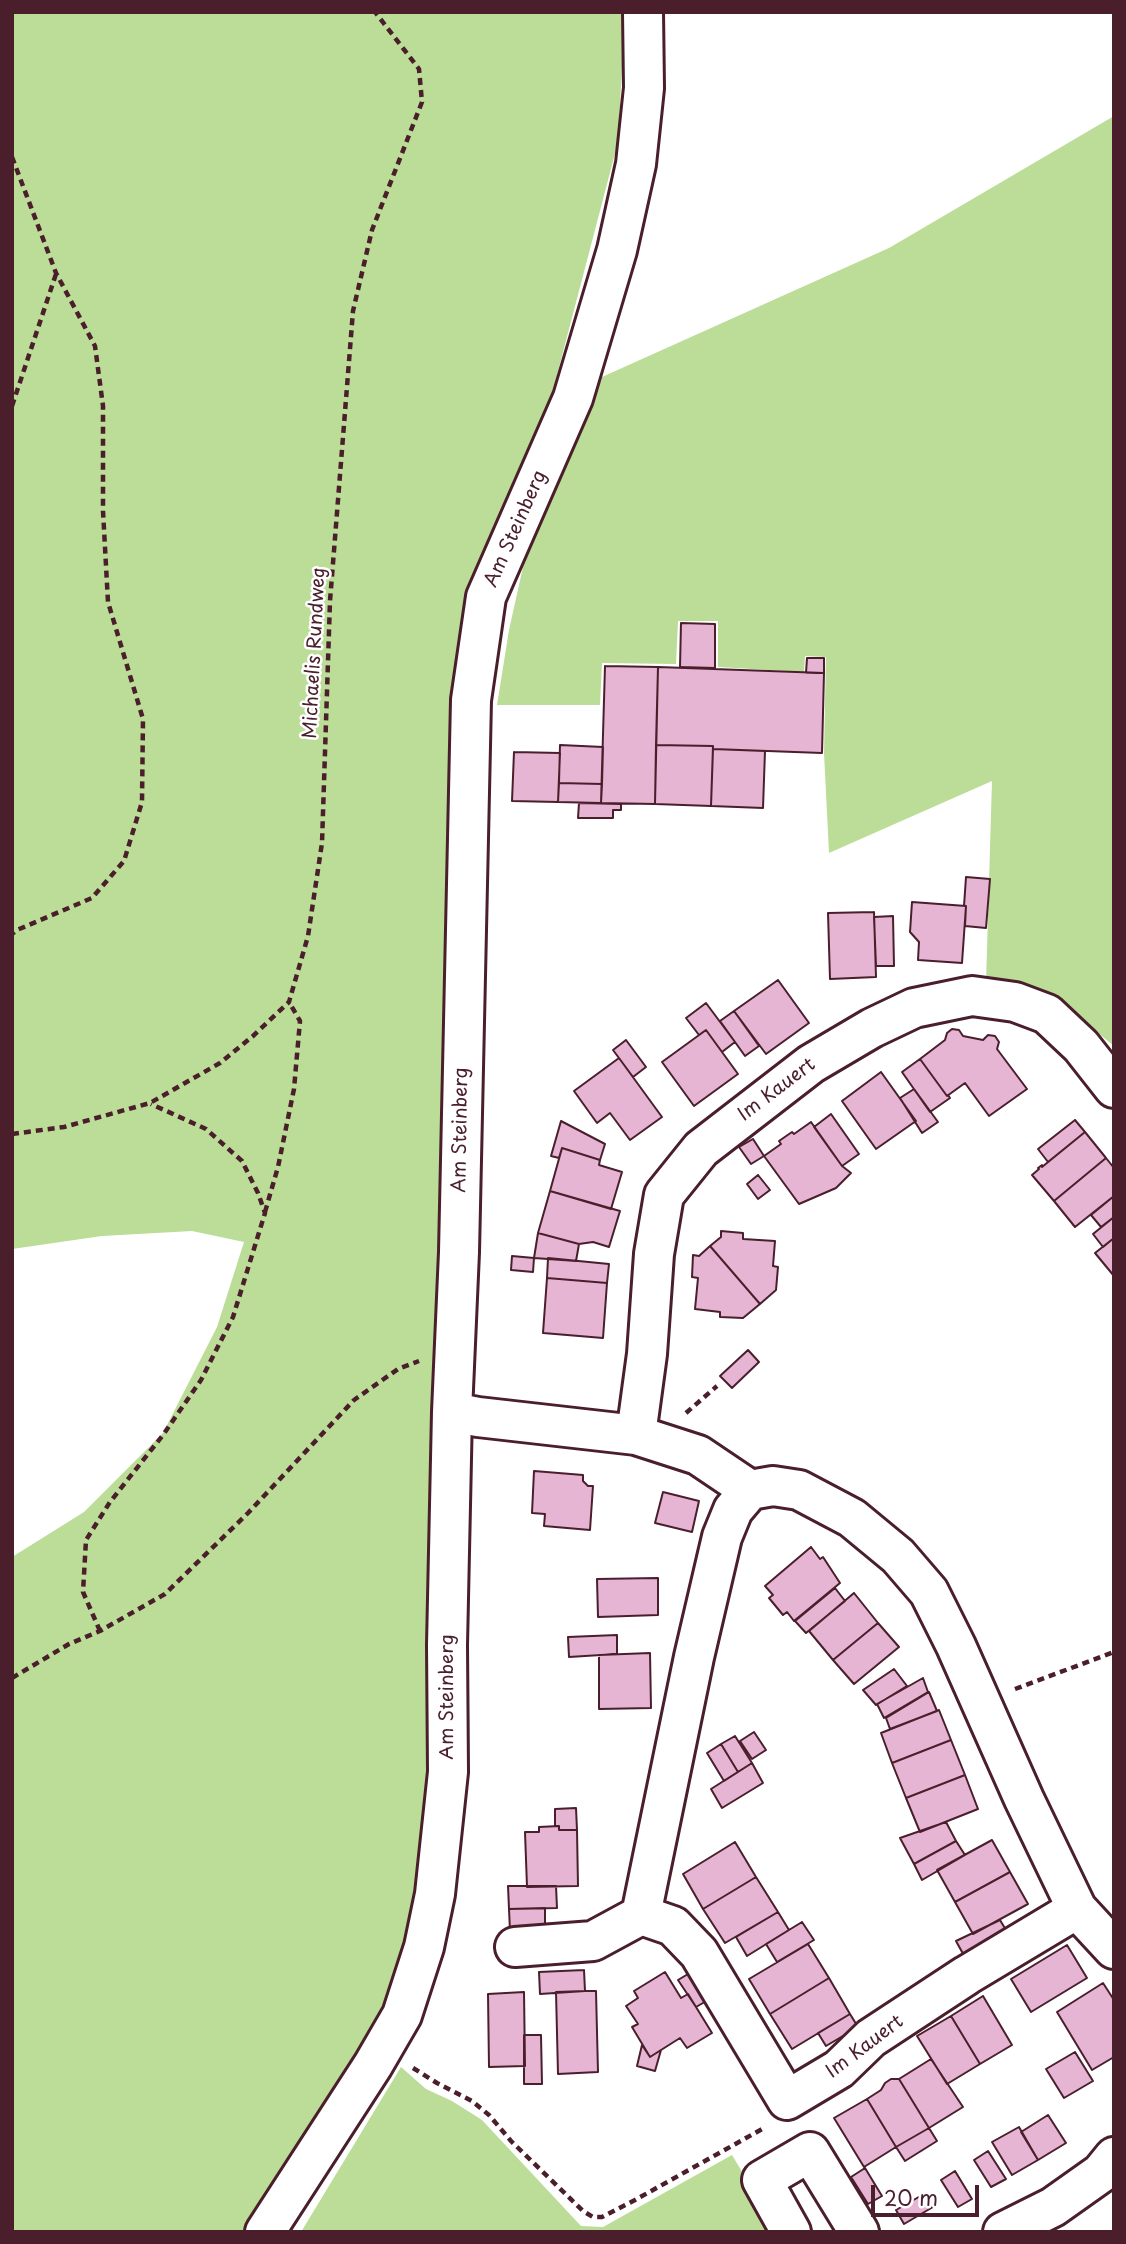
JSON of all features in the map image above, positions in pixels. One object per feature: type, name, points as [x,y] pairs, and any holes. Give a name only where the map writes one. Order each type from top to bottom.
[{"type":"street","name":"Am Steinberg","points":[[265,2232],[373,2065],[402,2015],[424,1947],[435,1894],[448,1772],[447,1645],[471,700],[486,597],[573,398],[617,250],[636,164],[644,88],[643,12]]},
{"type":"street","name":"Im Kauert","points":[[636,1435],[647,1354],[654,1254],[664,1195],[701,1149],[784,1083],[810,1064],[872,1028],[914,1008],[972,996],[1015,1002],[1047,1014],[1081,1046],[1112,1083]]},
{"type":"street","points":[[452,1412],[636,1435],[698,1455],[750,1490]]},
{"type":"street","points":[[641,1915],[722,1536],[733,1510],[750,1490],[773,1486],[799,1490],[852,1518],[898,1556],[929,1592],[1077,1909],[1113,1948]]},
{"type":"street","name":"Im Kauert","points":[[787,2100],[839,2069],[871,2038],[967,1975],[1077,1909]]},
{"type":"street","points":[[515,1947],[593,1941],[641,1915],[673,1926],[699,1953],[787,2100]]},
{"type":"street","points":[[791,2232],[762,2180],[810,2152],[859,2232]]},
{"type":"street","points":[[1003,2232],[1053,2207],[1101,2173],[1114,2157]]},
{"type":"path","name":"Michaelis Rundweg","points":[[289,1002],[307,936],[322,843],[330,601],[353,311],[372,230],[422,102],[419,69],[376,13]]},
{"type":"path","points":[[12,157],[56,273],[95,345],[103,405],[103,511],[107,602],[143,719],[142,802],[124,861],[92,898],[12,934]]},
{"type":"path","points":[[12,406],[56,273]]},
{"type":"path","points":[[12,1134],[64,1127],[150,1103],[220,1063],[253,1037],[289,1002],[300,1021],[295,1089],[278,1167],[233,1317],[201,1380],[163,1435],[110,1502],[86,1539],[83,1592],[100,1631]]},
{"type":"path","points":[[150,1103],[206,1129],[242,1161],[265,1213]]},
{"type":"path","points":[[12,1678],[69,1644],[100,1631],[165,1594],[248,1514],[354,1400],[398,1369],[455,1346]]},
{"type":"path","points":[[981,1701],[1114,1652]]},
{"type":"path","points":[[427,2077],[472,2101],[489,2115],[511,2141],[583,2211],[593,2217],[603,2217],[776,2121],[787,2100]]},
{"type":"green space","points":[[12,12],[625,12],[618,142],[546,417],[472,596],[432,1776],[419,1886],[394,1987],[366,2049],[299,2146],[246,2232],[12,2232],[12,1557],[84,1512],[163,1433],[217,1327],[244,1242],[192,1231],[102,1236],[12,1249]]},
{"type":"green space","points":[[1114,116],[1114,1046],[1076,1015],[986,983],[992,781],[829,853],[824,753],[826,657],[805,656],[804,672],[718,667],[718,621],[678,621],[676,664],[602,663],[600,705],[497,705],[509,630],[527,549],[602,377],[889,248]]},
{"type":"green space","points":[[401,2067],[426,2089],[482,2120],[581,2226],[603,2227],[732,2155],[778,2232],[301,2232]]},
{"type":"building","points":[[681,623],[715,624],[715,668],[680,667]]},
{"type":"building","points":[[807,658],[824,658],[824,673],[806,673]]},
{"type":"building","points":[[605,666],[658,667],[655,804],[601,803]]},
{"type":"building","points":[[658,667],[824,673],[822,753],[656,745]]},
{"type":"building","points":[[560,745],[603,747],[602,784],[559,783]]},
{"type":"building","points":[[656,745],[713,746],[711,806],[655,804]]},
{"type":"building","points":[[713,749],[765,751],[763,808],[711,806]]},
{"type":"building","points":[[514,752],[560,753],[558,802],[512,801]]},
{"type":"building","points":[[559,783],[602,784],[601,803],[558,802]]},
{"type":"building","points":[[579,803],[621,804],[621,810],[613,810],[613,818],[578,818]]},
{"type":"building","points":[[966,877],[990,879],[986,928],[965,926]]},
{"type":"building","points":[[912,902],[966,906],[962,963],[918,960],[919,942],[910,932]]},
{"type":"building","points":[[874,912],[876,977],[830,979],[828,913]]},
{"type":"building","points":[[893,916],[894,966],[876,966],[874,917]]},
{"type":"building","points":[[778,980],[809,1023],[766,1054],[734,1011]]},
{"type":"building","points":[[706,1003],[735,1042],[722,1052],[706,1030],[699,1035],[686,1018]]},
{"type":"building","points":[[734,1011],[759,1046],[745,1056],[720,1021]]},
{"type":"building","points":[[952,1029],[959,1030],[963,1036],[983,1040],[988,1035],[995,1036],[999,1042],[997,1049],[1027,1089],[989,1116],[965,1083],[947,1096],[920,1059],[945,1040]]},
{"type":"building","points":[[706,1030],[738,1074],[694,1106],[662,1062]]},
{"type":"building","points":[[626,1040],[646,1067],[633,1077],[613,1050]]},
{"type":"building","points":[[619,1058],[662,1117],[630,1140],[610,1113],[597,1123],[574,1091]]},
{"type":"building","points":[[920,1059],[950,1098],[930,1112],[902,1072]]},
{"type":"building","points":[[881,1072],[916,1121],[876,1149],[842,1101]]},
{"type":"building","points":[[914,1089],[938,1122],[922,1133],[900,1098]]},
{"type":"building","points":[[831,1114],[859,1154],[842,1166],[814,1127]]},
{"type":"building","points":[[1075,1120],[1085,1132],[1048,1162],[1038,1149]]},
{"type":"building","points":[[561,1121],[605,1144],[600,1160],[562,1148],[559,1158],[551,1156]]},
{"type":"building","points":[[811,1122],[842,1166],[851,1173],[836,1188],[799,1204],[764,1156],[781,1144],[779,1141]]},
{"type":"building","points":[[1085,1132],[1106,1158],[1054,1201],[1032,1175]]},
{"type":"building","points":[[753,1139],[764,1156],[751,1164],[739,1147]]},
{"type":"building","points":[[562,1148],[600,1160],[599,1165],[622,1172],[611,1209],[550,1191]]},
{"type":"building","points":[[1106,1158],[1114,1168],[1114,1196],[1075,1227],[1054,1201]]},
{"type":"building","points":[[758,1175],[770,1190],[758,1199],[747,1184]]},
{"type":"building","points":[[550,1191],[620,1211],[609,1247],[593,1242],[579,1244],[538,1233]]},
{"type":"building","points":[[1114,1196],[1114,1217],[1101,1227],[1091,1215]]},
{"type":"building","points":[[1114,1217],[1114,1238],[1103,1247],[1093,1234]]},
{"type":"building","points":[[721,1231],[743,1233],[743,1239],[775,1241],[773,1266],[778,1267],[776,1290],[760,1304],[710,1246],[721,1237]]},
{"type":"building","points":[[538,1233],[579,1244],[576,1261],[534,1258]]},
{"type":"building","points":[[1114,1238],[1114,1276],[1095,1253]]},
{"type":"building","points":[[710,1246],[760,1304],[743,1318],[720,1317],[720,1312],[695,1309],[698,1278],[692,1277],[693,1255],[699,1256]]},
{"type":"building","points":[[512,1256],[534,1258],[533,1272],[511,1270]]},
{"type":"building","points":[[548,1258],[609,1264],[607,1283],[547,1278]]},
{"type":"building","points":[[547,1278],[607,1283],[603,1338],[543,1333]]},
{"type":"building","points":[[748,1350],[759,1362],[732,1388],[720,1376]]},
{"type":"building","points":[[534,1471],[583,1475],[583,1481],[588,1486],[593,1486],[590,1530],[544,1526],[545,1514],[532,1513]]},
{"type":"building","points":[[663,1492],[699,1501],[692,1532],[655,1523]]},
{"type":"building","points":[[811,1547],[820,1559],[823,1557],[840,1583],[794,1621],[787,1612],[783,1615],[769,1598],[773,1595],[765,1586]]},
{"type":"building","points":[[658,1578],[658,1615],[598,1617],[597,1579]]},
{"type":"building","points":[[835,1588],[845,1601],[806,1633],[795,1621]]},
{"type":"building","points":[[854,1593],[878,1623],[833,1660],[809,1631]]},
{"type":"building","points":[[878,1623],[899,1647],[854,1684],[833,1660]]},
{"type":"building","points":[[617,1635],[617,1654],[569,1657],[568,1637]]},
{"type":"building","points":[[650,1653],[651,1708],[599,1709],[599,1655]]},
{"type":"building","points":[[894,1669],[907,1686],[876,1705],[863,1690]]},
{"type":"building","points":[[923,1678],[928,1692],[884,1718],[877,1704]]},
{"type":"building","points":[[929,1692],[937,1711],[890,1729],[886,1718]]},
{"type":"building","points":[[939,1710],[951,1740],[892,1763],[881,1733]]},
{"type":"building","points":[[754,1732],[766,1750],[752,1759],[740,1741]]},
{"type":"building","points":[[735,1736],[752,1763],[738,1772],[721,1744]]},
{"type":"building","points":[[951,1740],[965,1775],[906,1798],[892,1763]]},
{"type":"building","points":[[721,1744],[738,1772],[724,1781],[707,1753]]},
{"type":"building","points":[[752,1763],[763,1783],[722,1808],[711,1789]]},
{"type":"building","points":[[965,1775],[978,1809],[920,1832],[906,1798]]},
{"type":"building","points":[[576,1808],[577,1830],[559,1830],[559,1826],[555,1826],[555,1809]]},
{"type":"building","points":[[946,1822],[956,1841],[914,1864],[900,1838]]},
{"type":"building","points":[[559,1826],[559,1830],[577,1830],[578,1886],[527,1887],[525,1832],[539,1832],[539,1827]]},
{"type":"building","points":[[992,1840],[1010,1872],[955,1902],[937,1870]]},
{"type":"building","points":[[956,1841],[965,1855],[922,1880],[914,1864]]},
{"type":"building","points":[[735,1842],[756,1877],[703,1909],[683,1874]]},
{"type":"building","points":[[1010,1872],[1028,1904],[973,1934],[955,1902]]},
{"type":"building","points":[[756,1877],[778,1912],[725,1943],[703,1909]]},
{"type":"building","points":[[508,1886],[556,1886],[557,1908],[509,1909]]},
{"type":"building","points":[[545,1908],[545,1930],[510,1931],[509,1909]]},
{"type":"building","points":[[778,1912],[789,1930],[747,1956],[736,1937]]},
{"type":"building","points":[[1000,1920],[1009,1935],[967,1961],[956,1941]]},
{"type":"building","points":[[802,1922],[814,1940],[777,1962],[766,1944]]},
{"type":"building","points":[[808,1944],[829,1978],[770,2014],[749,1979]]},
{"type":"building","points":[[1067,1945],[1087,1978],[1031,2012],[1011,1979]]},
{"type":"building","points":[[584,1970],[585,1991],[540,1994],[539,1972]]},
{"type":"building","points":[[693,1971],[710,1999],[696,2007],[678,1980]]},
{"type":"building","points":[[665,1972],[681,1998],[688,1994],[712,2033],[687,2048],[680,2038],[650,2057],[632,2027],[638,2024],[626,2006],[638,1998],[634,1991]]},
{"type":"building","points":[[829,1978],[850,2014],[792,2049],[770,2014]]},
{"type":"building","points":[[1103,1983],[1114,2000],[1114,2057],[1092,2070],[1057,2012]]},
{"type":"building","points":[[596,1991],[598,2072],[558,2074],[556,1992]]},
{"type":"building","points":[[524,1992],[525,2066],[489,2067],[488,1994]]},
{"type":"building","points":[[983,1996],[1012,2045],[980,2064],[951,2016]]},
{"type":"building","points":[[850,2014],[858,2027],[826,2046],[818,2033]]},
{"type":"building","points":[[951,2016],[980,2064],[947,2084],[917,2036]]},
{"type":"building","points":[[524,2035],[541,2035],[542,2084],[524,2084]]},
{"type":"building","points":[[642,2045],[650,2057],[661,2050],[655,2071],[637,2066]]},
{"type":"building","points":[[1075,2052],[1093,2081],[1064,2098],[1046,2069]]},
{"type":"building","points":[[931,2059],[963,2107],[929,2128],[899,2079]]},
{"type":"building","points":[[891,2079],[899,2079],[929,2128],[896,2147],[867,2099]]},
{"type":"building","points":[[867,2099],[896,2147],[864,2167],[834,2118]]},
{"type":"building","points":[[1048,2115],[1066,2143],[1038,2160],[1021,2132]]},
{"type":"building","points":[[1019,2127],[1038,2160],[1012,2175],[992,2142]]},
{"type":"building","points":[[929,2128],[937,2141],[905,2161],[896,2147]]},
{"type":"building","points":[[988,2151],[1006,2179],[991,2187],[974,2160]]},
{"type":"building","points":[[865,2168],[882,2196],[868,2204],[851,2177]]},
{"type":"building","points":[[955,2171],[972,2199],[958,2207],[941,2180]]},
{"type":"building","points":[[924,2194],[933,2207],[904,2224],[896,2210]]}]
